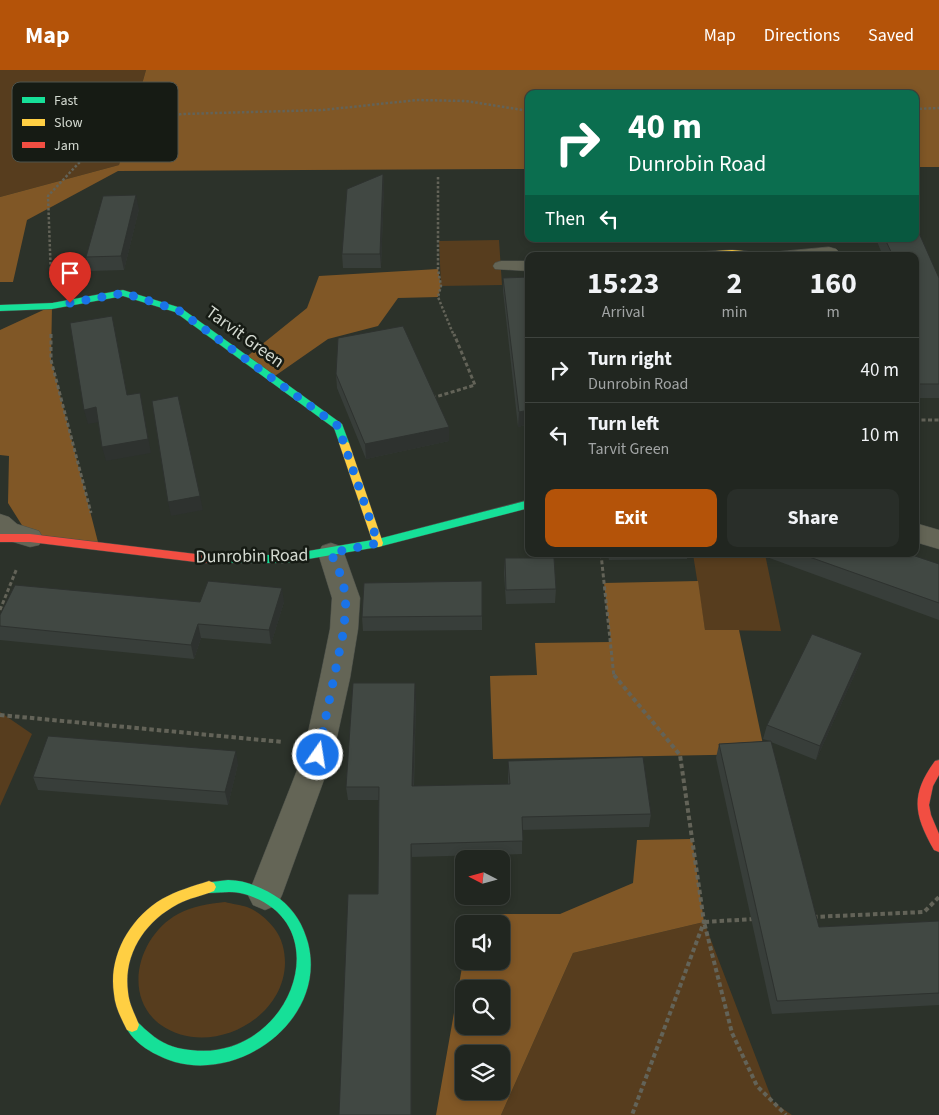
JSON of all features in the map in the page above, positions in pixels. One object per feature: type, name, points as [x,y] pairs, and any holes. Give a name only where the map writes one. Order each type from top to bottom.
[{"type":"street","name":"Tarvit Green","points":[[0,308],[52,306],[124,293],[178,310],[338,426],[378,543]]},
{"type":"street","name":"Dunrobin Road","points":[[0,538],[30,538],[204,559],[285,559],[331,553],[378,543],[525,505]]},
{"type":"street","name":"Dunrobin Road","points":[[0,524],[8,531],[30,538]]},
{"type":"street","points":[[919,533],[939,540]]},
{"type":"street","points":[[265,895],[320,746],[344,629],[346,598],[342,578],[331,553]]},
{"type":"street","points":[[939,765],[930,775],[924,787],[922,804],[927,828],[939,846]]},
{"type":"street","points":[[208,887],[238,887],[265,895],[286,911],[301,934],[306,961],[302,989],[286,1016],[263,1039],[232,1053],[200,1059],[169,1054],[143,1039],[126,1017],[118,990],[121,962],[133,935],[153,912],[180,896],[208,887]]},
{"type":"lane","points":[[501,266],[525,266]]},
{"type":"path","points":[[178,115],[324,110],[417,100],[466,101],[525,110]]},
{"type":"path","points":[[919,109],[939,108]]},
{"type":"path","points":[[80,162],[48,196],[52,306],[51,360],[99,546]]},
{"type":"path","points":[[429,398],[475,385],[438,297],[441,286],[438,269],[438,177]]},
{"type":"path","points":[[919,420],[939,420]]},
{"type":"path","points":[[0,610],[30,538]]},
{"type":"path","points":[[601,557],[614,676],[680,755],[704,922],[732,1033],[757,1086],[786,1115]]},
{"type":"path","points":[[0,716],[320,746]]},
{"type":"path","points":[[804,917],[924,912],[939,897]]},
{"type":"path","points":[[704,922],[764,919]]},
{"type":"path","points":[[632,1115],[704,922]]},
{"type":"shaded area","points":[[0,70],[146,70],[143,82],[12,82],[12,162],[120,162],[119,165],[0,197]]},
{"type":"shaded area","points":[[146,70],[939,70],[939,167],[919,167],[919,90],[525,90],[525,169],[118,171],[27,220],[13,282],[0,282],[0,197],[119,165],[120,162],[178,162],[178,82],[143,82]]},
{"type":"shaded area","points":[[499,240],[502,285],[441,286],[439,241]]},
{"type":"shaded area","points":[[438,269],[441,286],[438,297],[398,298],[378,326],[328,339],[272,378],[245,358],[307,308],[319,276]]},
{"type":"shaded area","points":[[52,306],[51,360],[99,546],[30,538],[8,503],[9,456],[0,455],[0,330]]},
{"type":"shaded area","points":[[693,557],[766,557],[781,631],[705,630]]},
{"type":"shaded area","points":[[698,581],[705,630],[739,630],[765,754],[493,759],[490,676],[537,675],[535,643],[611,642],[604,583]]},
{"type":"shaded area","points":[[0,712],[32,734],[0,806]]},
{"type":"shaded area","points":[[692,839],[704,922],[573,953],[510,1095],[510,1045],[455,1045],[455,1100],[508,1100],[501,1115],[436,1115],[455,1007],[455,1035],[510,1035],[510,980],[460,980],[462,970],[510,970],[510,915],[471,914],[560,914],[633,883],[637,840]]},
{"type":"shaded area","points":[[225,902],[245,906],[255,911],[265,918],[277,932],[285,958],[281,984],[272,1002],[258,1017],[240,1028],[221,1035],[200,1037],[180,1034],[161,1025],[149,1013],[141,998],[139,983],[140,966],[145,951],[153,936],[164,924],[178,914],[195,907]]},
{"type":"shaded area","points":[[704,922],[773,1102],[792,1115],[501,1115],[508,1100],[510,1100],[510,1095],[573,953]]},
{"type":"building","points":[[383,174],[380,254],[342,254],[347,189]]},
{"type":"building","points":[[136,195],[121,256],[86,257],[103,196]]},
{"type":"building","points":[[919,233],[939,278],[939,384],[919,384],[919,252],[891,252],[886,242],[919,242]]},
{"type":"building","points":[[525,277],[525,411],[519,412],[503,278]]},
{"type":"building","points":[[112,316],[127,395],[140,393],[148,439],[102,447],[96,407],[84,410],[70,323]]},
{"type":"building","points":[[403,326],[449,427],[365,444],[336,374],[338,338]]},
{"type":"building","points":[[178,396],[200,496],[168,502],[152,401]]},
{"type":"building","points":[[809,557],[918,557],[939,564],[939,603]]},
{"type":"building","points":[[505,558],[554,558],[556,589],[506,590]]},
{"type":"building","points":[[208,581],[282,588],[269,630],[198,624],[191,645],[0,626],[0,615],[15,585],[200,602]]},
{"type":"building","points":[[482,581],[482,616],[362,617],[364,583]]},
{"type":"building","points":[[812,634],[862,653],[820,746],[767,725]]},
{"type":"building","points":[[353,683],[415,683],[412,786],[510,784],[508,761],[643,757],[651,814],[522,817],[523,841],[411,844],[411,1115],[339,1115],[348,894],[378,894],[379,787],[346,787]]},
{"type":"building","points":[[48,736],[236,751],[225,792],[33,777]]},
{"type":"building","points":[[771,741],[819,927],[939,921],[939,993],[777,1001],[719,744]]},
{"type":"traffic: fast","points":[[0,308],[52,306],[123,293],[178,310],[338,426],[344,443]]},
{"type":"traffic: fast","points":[[222,559],[285,559],[378,543],[525,505]]},
{"type":"traffic: fast","points":[[132,1025],[146,1040],[172,1054],[192,1058],[218,1056],[242,1050],[263,1039],[282,1021],[295,999],[302,976],[303,953],[298,931],[285,911],[266,896],[240,887],[209,887]]},
{"type":"traffic: slow","points":[[344,443],[378,543]]},
{"type":"traffic: slow","points":[[132,1025],[125,1010],[121,994],[120,977],[122,961],[128,946],[136,932],[160,908],[178,898],[209,887]]},
{"type":"traffic: jam","points":[[0,538],[30,538],[204,559],[222,559]]},
{"type":"traffic: jam","points":[[939,765],[931,776],[923,795],[924,815],[939,846]]},
{"type":"route","points":[[70,303],[124,293],[178,310],[338,426],[378,543],[331,553],[342,578],[346,598],[344,629],[318,755]]}]
